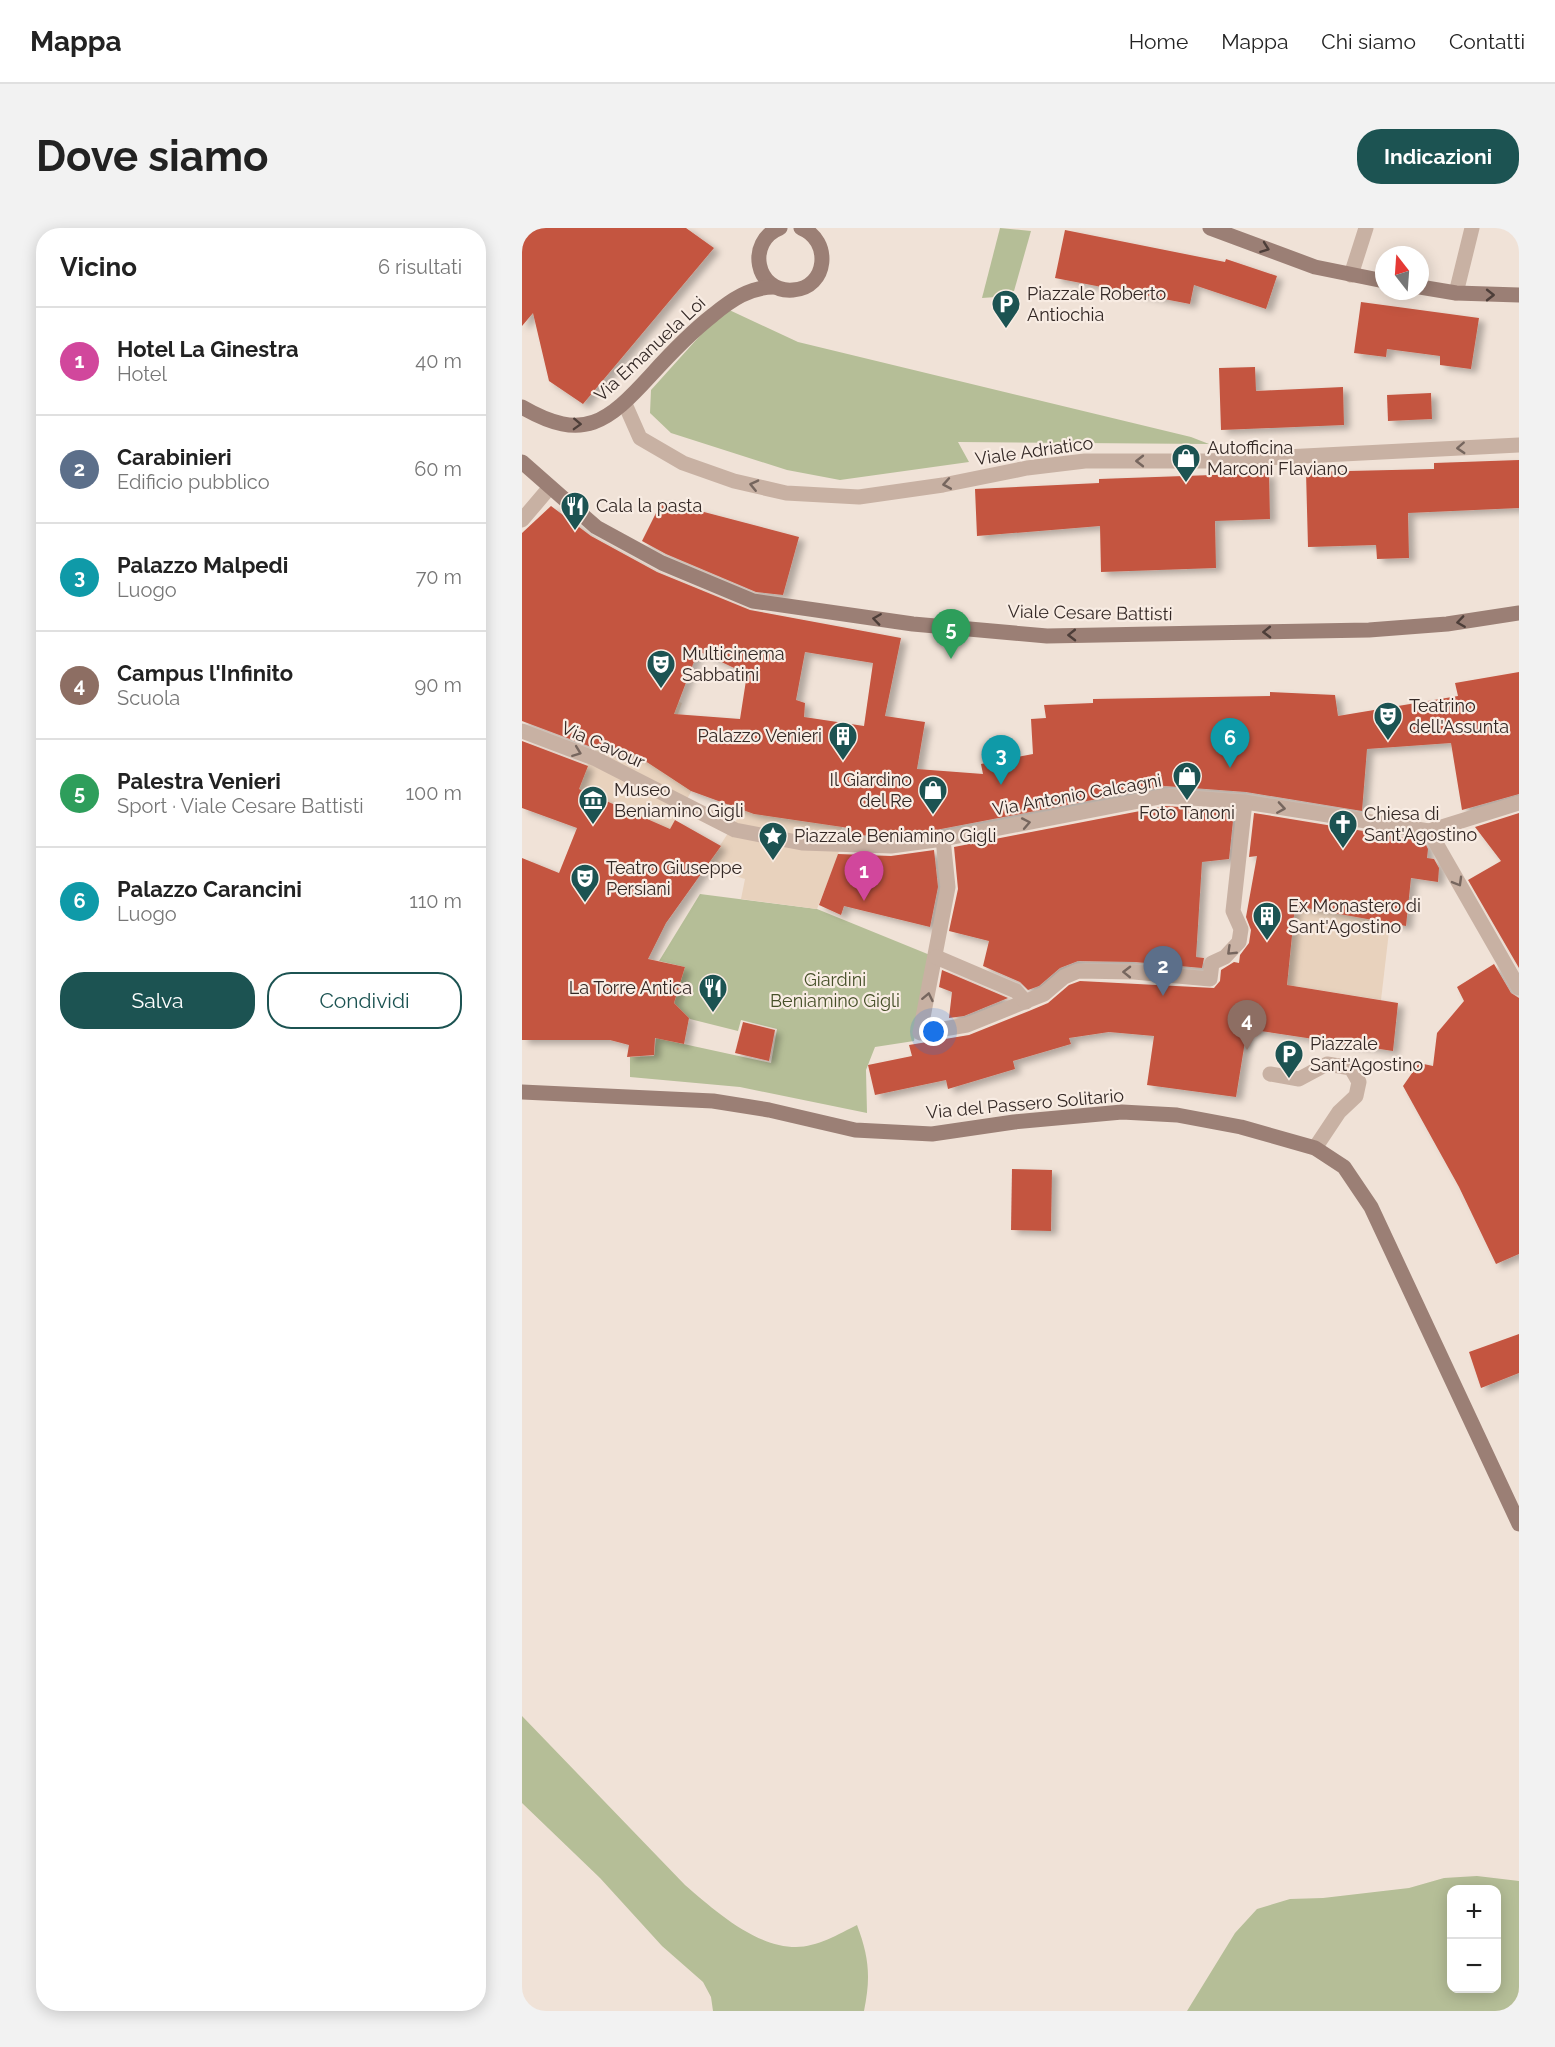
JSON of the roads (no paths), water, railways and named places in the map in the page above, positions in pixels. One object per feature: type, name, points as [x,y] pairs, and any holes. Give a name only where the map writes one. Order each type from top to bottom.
[{"type":"street","name":"Via Emanuela Loi","points":[[522,407],[542,419],[580,426],[595,423],[611,415],[625,404],[672,352],[703,323],[734,299],[749,283],[759,266],[758,258],[762,242],[780,228]]},
{"type":"street","points":[[1210,228],[1315,267],[1375,279]]},
{"type":"street","points":[[1352,275],[1366,228]]},
{"type":"street","points":[[1456,293],[1472,228]]},
{"type":"street","name":"Via Emanuela Loi","points":[[734,299],[764,287],[783,290],[801,289],[816,278],[820,270],[822,251],[807,230]]},
{"type":"street","points":[[759,266],[767,281],[774,287]]},
{"type":"street","points":[[1429,288],[1456,293],[1519,295]]},
{"type":"street","name":"Viale Adriatico","points":[[625,404],[640,438],[683,463],[734,481],[786,493],[859,497],[944,485],[1027,468],[1085,461],[1207,461],[1519,445]]},
{"type":"street","name":"Viale Cesare Battisti","points":[[522,462],[596,527],[698,581],[753,601],[913,624],[1047,636],[1369,630],[1447,624],[1519,613]]},
{"type":"street","points":[[522,520],[550,487]]},
{"type":"street","name":"Via Cavour","points":[[522,731],[596,759],[709,820],[735,830],[802,843]]},
{"type":"street","name":"Via Antonio Calcagni","points":[[802,843],[891,846],[943,839],[1165,796],[1245,802],[1429,831]]},
{"type":"street","points":[[943,839],[948,887],[920,1033],[967,1025],[1026,1002],[1044,994],[1064,977],[1078,971],[1134,972],[1210,980],[1212,963],[1225,957],[1239,942],[1241,929],[1233,911],[1245,802]]},
{"type":"street","points":[[1519,803],[1429,831],[1519,988]]},
{"type":"street","points":[[936,957],[1016,991],[1026,1002]]},
{"type":"street","points":[[1270,1074],[1299,1079],[1327,1064],[1351,1068],[1359,1082],[1356,1096],[1339,1112],[1316,1148]]},
{"type":"street","name":"Via del Passero Solitario","points":[[522,1092],[713,1101],[769,1110],[855,1130],[932,1134],[1014,1122],[1122,1112],[1178,1115],[1241,1127],[1316,1148],[1344,1167],[1371,1208],[1519,1524]]},
{"type":"place","name":"Piazzale Roberto Antiochia","points":[[1006,330]]},
{"type":"place","name":"Autofficina Marconi Flaviano","points":[[1186,484]]},
{"type":"place","name":"Cala la pasta","points":[[575,532]]},
{"type":"place","name":"Palestra Venieri","points":[[951,659]]},
{"type":"place","name":"Multicinema Sabbatini","points":[[661,690]]},
{"type":"place","name":"Teatrino dell'Assunta","points":[[1388,742]]},
{"type":"place","name":"Palazzo Venieri","points":[[843,762]]},
{"type":"place","name":"Palazzo Carancini","points":[[1230,768]]},
{"type":"place","name":"Palazzo Malpedi","points":[[1001,785]]},
{"type":"place","name":"Foto Tanoni","points":[[1187,802]]},
{"type":"place","name":"Il Giardino del Re","points":[[933,816]]},
{"type":"place","name":"Museo Beniamino Gigli","points":[[593,826]]},
{"type":"place","name":"Chiesa di Sant'Agostino","points":[[1343,850]]},
{"type":"place","name":"Piazzale Beniamino Gigli","points":[[773,862]]},
{"type":"place","name":"Hotel La Ginestra","points":[[864,901]]},
{"type":"place","name":"Teatro Giuseppe Persiani","points":[[585,904]]},
{"type":"place","name":"Ex Monastero di Sant'Agostino","points":[[1267,942]]},
{"type":"place","name":"Carabinieri","points":[[1163,996]]},
{"type":"place","name":"La Torre Antica","points":[[713,1014]]},
{"type":"place","name":"Campus l'Infinito","points":[[1247,1050]]},
{"type":"place","name":"Piazzale Sant'Agostino","points":[[1289,1080]]},
{"type":"park label","name":"Giardini Beniamino Gigli","points":[[835,990]]}]
